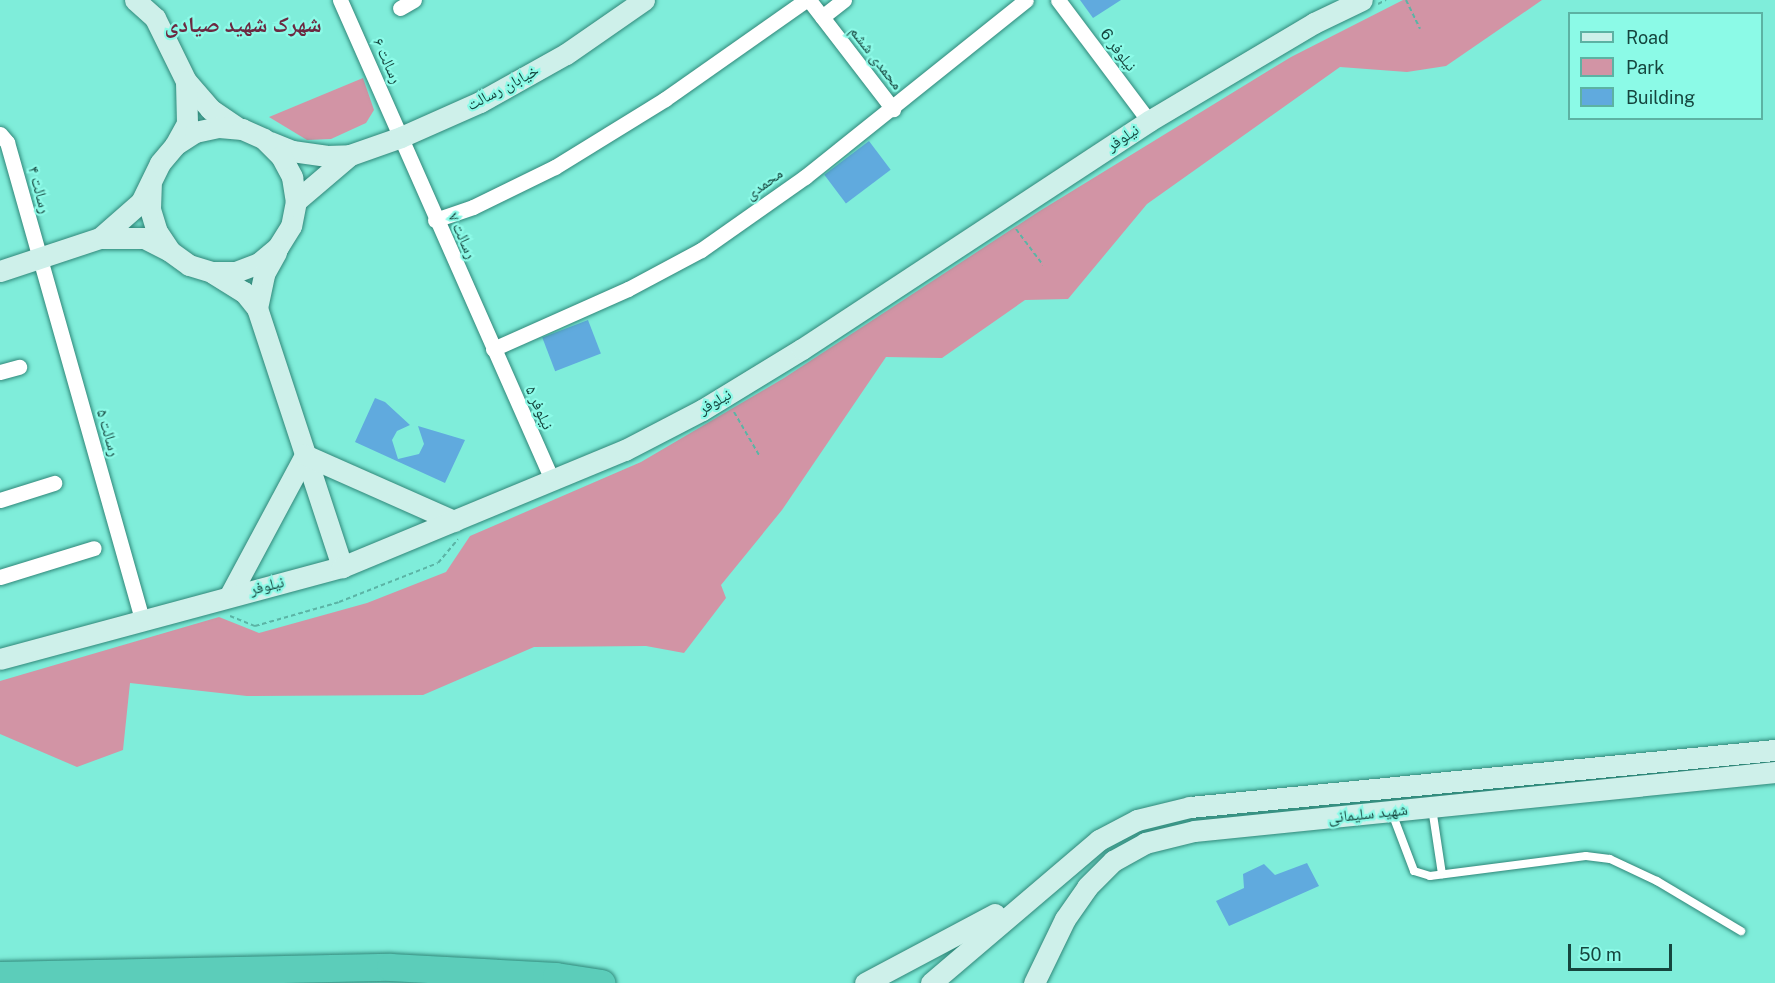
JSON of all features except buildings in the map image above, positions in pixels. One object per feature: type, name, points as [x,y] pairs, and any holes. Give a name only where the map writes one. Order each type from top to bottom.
[{"type":"highway","points":[[0,975],[390,967],[601,983]]},
{"type":"main road","points":[[135,0],[155,18],[186,81],[217,115],[242,129],[292,151],[326,156],[350,155]]},
{"type":"main road","name":"خیابان رسالت","points":[[350,155],[401,137],[480,102],[566,54],[644,0]]},
{"type":"main road","name":"نیلوفر","points":[[0,659],[142,618],[227,604],[456,529],[625,450],[725,396],[1149,121],[1314,23],[1369,2]]},
{"type":"main road","points":[[100,238],[141,202],[160,163],[175,145],[187,123],[186,81]]},
{"type":"main road","points":[[175,145],[195,132],[219,127],[242,129]]},
{"type":"main road","points":[[257,308],[264,274],[291,226],[296,201],[292,177],[281,156],[264,139]]},
{"type":"main road","points":[[296,201],[350,155]]},
{"type":"main road","points":[[151,185],[153,220],[170,251]]},
{"type":"main road","points":[[0,271],[100,238],[144,238],[170,251],[189,265],[212,272],[236,286],[257,308],[342,567]]},
{"type":"main road","points":[[212,272],[235,272],[259,263],[278,247]]},
{"type":"main road","points":[[305,455],[456,529]]},
{"type":"main road","points":[[227,604],[305,455]]},
{"type":"main road","points":[[931,983],[1099,840],[1137,820],[1190,807],[1388,790],[1775,750]]},
{"type":"main road","name":"شهید سلیمانی","points":[[1034,983],[1065,919],[1087,887],[1113,861],[1145,843],[1194,831],[1775,772]]},
{"type":"main road","points":[[1429,786],[1432,808]]},
{"type":"main road","points":[[1388,790],[1392,812]]},
{"type":"main road","points":[[865,983],[961,935],[1051,879]]},
{"type":"street","name":"رسالت ۶","points":[[340,0],[401,137]]},
{"type":"street","points":[[400,8],[414,0]]},
{"type":"street","points":[[435,220],[473,207],[555,167],[665,99],[807,0]]},
{"type":"street","name":"محمدی ششم","points":[[807,0],[893,109]]},
{"type":"street","points":[[822,17],[844,0]]},
{"type":"street","name":"محمدی","points":[[493,348],[628,289],[701,250],[893,109],[1026,0]]},
{"type":"street","name":"نیلوفر 6","points":[[1058,0],[1149,121]]},
{"type":"street","name":"رسالت ۷","points":[[401,137],[435,220],[493,348]]},
{"type":"street","name":"رسالت ۴","points":[[2,140],[39,259]]},
{"type":"street","name":"رسالت ۵","points":[[39,259],[142,618]]},
{"type":"street","name":"نیلوفر ۵","points":[[493,348],[553,483]]},
{"type":"street","points":[[0,372],[20,367]]},
{"type":"street","points":[[0,500],[54,483]]},
{"type":"street","points":[[0,577],[94,549]]},
{"type":"lane","points":[[1432,808],[1442,874]]},
{"type":"lane","points":[[1392,812],[1414,871],[1442,874],[1587,856],[1610,859],[1648,876],[1741,932]]},
{"type":"path","points":[[1369,2],[1386,0]]},
{"type":"path","points":[[1406,0],[1420,29]]},
{"type":"path","points":[[1005,215],[1043,265]]},
{"type":"path","points":[[725,396],[759,455]]},
{"type":"path","points":[[227,604],[255,626],[339,602],[438,563],[456,529]]},
{"type":"green space","points":[[1403,0],[1542,0],[1446,66],[1407,72],[1340,67],[1147,204],[1068,299],[1025,300],[942,358],[886,357],[782,510],[721,585],[726,598],[684,653],[646,646],[534,647],[423,695],[247,696],[130,683],[123,750],[77,767],[0,734],[0,681],[219,617],[259,633],[367,603],[446,572],[470,536],[641,462],[784,378],[1038,212],[1291,57]]},
{"type":"green space","points":[[363,78],[374,110],[366,123],[331,139],[307,140],[269,117]]},
{"type":"district","name":"شهرک شهید صیادی","points":[[243,25]]}]
